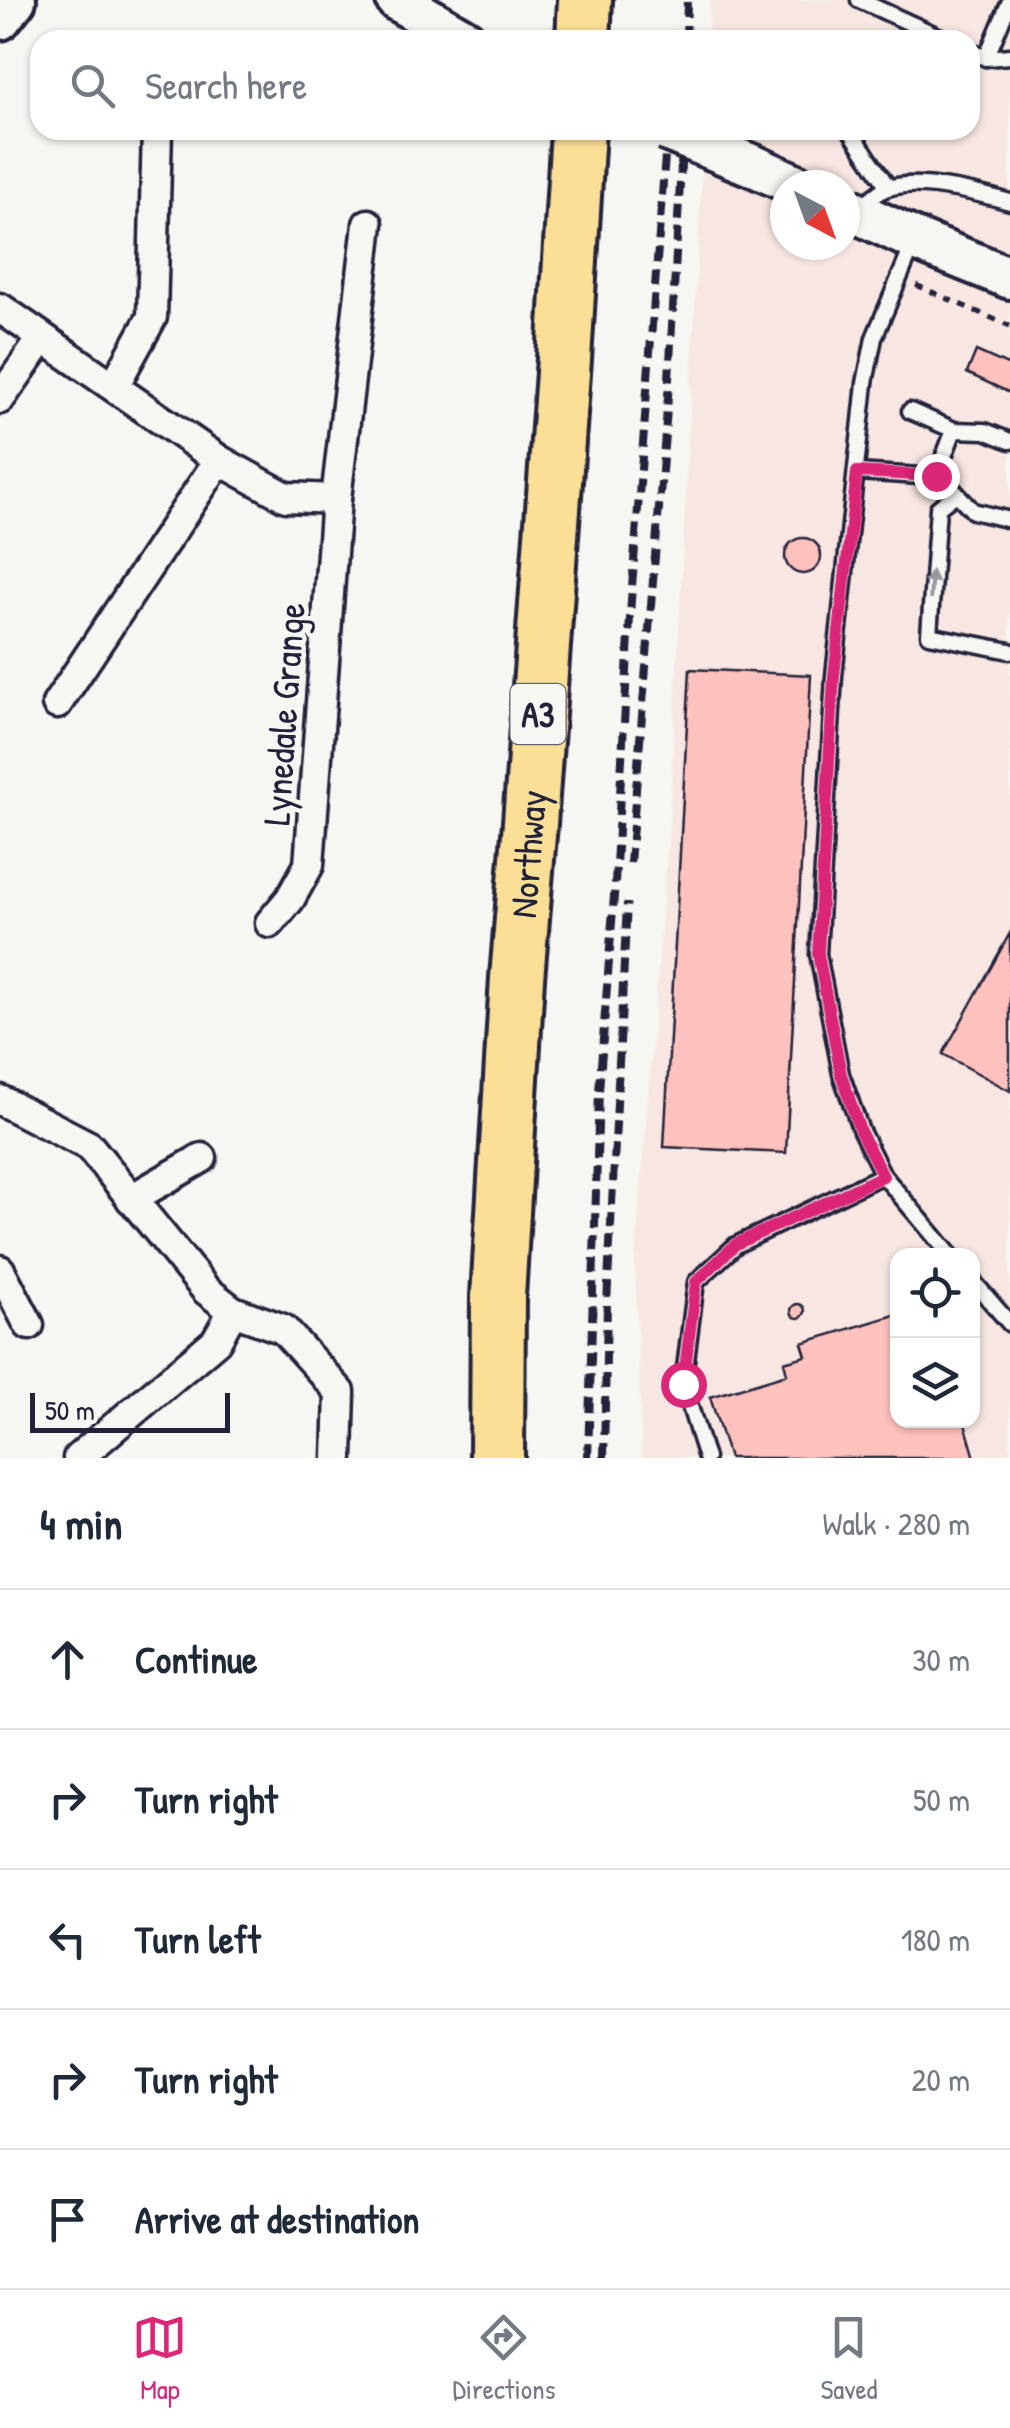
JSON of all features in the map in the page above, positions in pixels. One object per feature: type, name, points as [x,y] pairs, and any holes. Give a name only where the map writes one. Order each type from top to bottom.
[{"type":"highway","points":[[584,30],[585,0]]},
{"type":"highway","name":"Northway","points":[[497,1458],[498,1298],[516,997],[577,140]]},
{"type":"main road","points":[[0,19],[15,0]]},
{"type":"main road","points":[[397,0],[448,30]]},
{"type":"main road","points":[[690,140],[770,173]]},
{"type":"main road","points":[[860,215],[1010,278]]},
{"type":"street","points":[[114,386],[152,316],[157,140]]},
{"type":"street","name":"Lynedale Grange","points":[[270,923],[290,899],[309,865],[336,499],[368,224]]},
{"type":"street","points":[[0,308],[219,460],[286,497],[336,499]]},
{"type":"street","points":[[0,399],[42,339]]},
{"type":"street","points":[[56,704],[219,460]]},
{"type":"street","points":[[0,1100],[89,1146],[206,1290],[233,1311],[283,1329],[340,1392],[338,1458]]},
{"type":"street","points":[[131,1200],[202,1158]]},
{"type":"street","points":[[0,1270],[29,1325]]},
{"type":"street","points":[[78,1458],[216,1340],[233,1311]]},
{"type":"lane","points":[[859,0],[924,30]]},
{"type":"lane","points":[[986,58],[1010,1]]},
{"type":"lane","points":[[980,55],[1010,56]]},
{"type":"lane","points":[[857,140],[888,187]]},
{"type":"lane","points":[[860,204],[888,187],[934,185],[1010,202]]},
{"type":"lane","points":[[916,240],[874,338],[865,383],[834,676],[818,954],[841,1074],[860,1131],[883,1176],[945,1248]]},
{"type":"lane","points":[[910,411],[954,430],[984,431],[1010,441]]},
{"type":"lane","points":[[936,476],[954,430]]},
{"type":"lane","points":[[857,472],[936,476],[973,511],[1010,520]]},
{"type":"lane","points":[[956,494],[938,508],[929,635],[1010,651]]},
{"type":"lane","points":[[706,1458],[683,1384],[696,1282],[736,1244],[883,1176]]},
{"type":"lane","points":[[980,1289],[1010,1324]]},
{"type":"path","points":[[899,278],[1010,326]]},
{"type":"shaded area","points":[[710,0],[1010,0],[1010,1458],[642,1458],[635,1263],[669,827],[703,140],[980,140],[980,30],[708,30]]},
{"type":"building","points":[[976,351],[1010,366],[1010,393],[967,373]]},
{"type":"building","points":[[803,538],[816,543],[821,556],[816,569],[803,574],[790,569],[785,556],[790,543]]},
{"type":"building","points":[[690,669],[811,675],[786,1153],[664,1147]]},
{"type":"building","points":[[1010,933],[1010,1091],[943,1054]]},
{"type":"building","points":[[798,1304],[805,1311],[798,1318],[791,1311]]},
{"type":"building","points":[[890,1316],[890,1428],[966,1428],[975,1458],[729,1458],[710,1397],[787,1374],[784,1362],[806,1356],[802,1343]]},
{"type":"railway","points":[[686,30],[687,0]]},
{"type":"railway","points":[[588,1458],[599,1091],[666,140]]},
{"type":"railway","points":[[630,863],[668,397],[682,140]]},
{"type":"railway","points":[[604,1458],[607,1304],[627,903]]},
{"type":"route","points":[[683,1384],[696,1282],[736,1244],[883,1176],[860,1131],[841,1074],[818,954],[834,676],[857,472],[936,476]]}]
